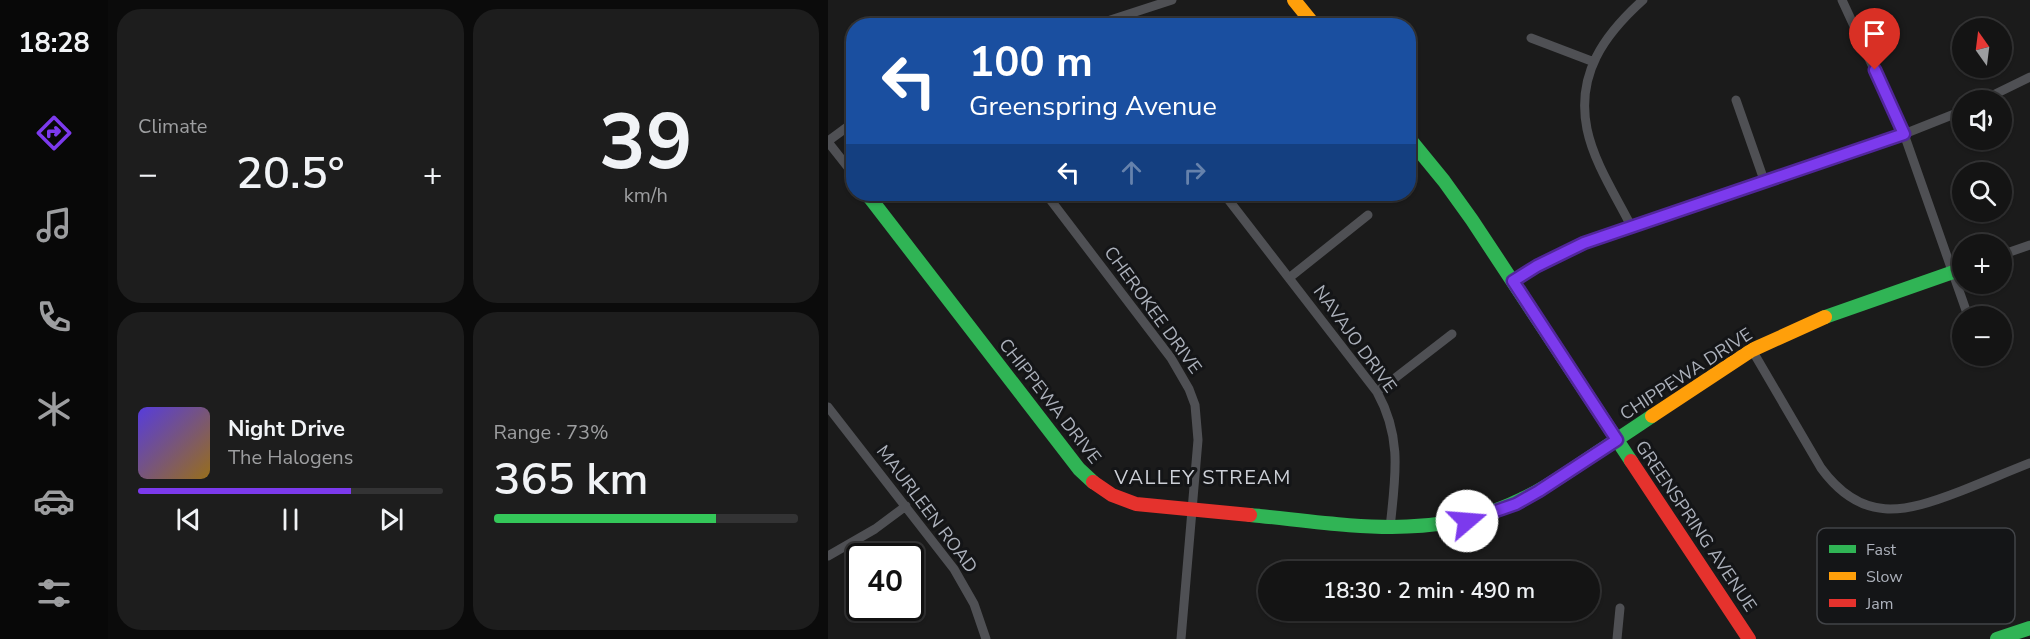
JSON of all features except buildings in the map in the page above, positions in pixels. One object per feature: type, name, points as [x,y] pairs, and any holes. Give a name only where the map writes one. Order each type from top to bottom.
[{"type":"street","points":[[1127,18],[1172,0]]},
{"type":"street","points":[[1294,0],[1309,18]]},
{"type":"street","points":[[1631,226],[1599,163],[1587,129],[1585,98],[1587,81],[1603,44],[1616,27],[1643,0]]},
{"type":"street","points":[[1842,0],[1904,134],[1952,257]]},
{"type":"street","points":[[1532,38],[1594,62]]},
{"type":"street","points":[[2003,90],[2030,77]]},
{"type":"street","points":[[1736,100],[1764,180]]},
{"type":"street","points":[[1513,281],[1537,266],[1584,243],[1904,134],[1952,115]]},
{"type":"street","points":[[846,128],[828,141],[846,165]]},
{"type":"street","name":"GREENSPRING AVENUE","points":[[1416,147],[1456,198],[1513,281],[1749,639]]},
{"type":"street","name":"CHIPPEWA DRIVE","points":[[872,201],[1079,470],[1103,491],[1136,504],[1390,528],[1441,526],[1467,521],[1516,504],[1752,350],[1811,323],[1952,272]]},
{"type":"street","name":"CHEROKEE DRIVE","points":[[1051,201],[1171,358],[1189,389],[1198,422],[1198,440],[1181,639]]},
{"type":"street","name":"NAVAJO DRIVE","points":[[1229,201],[1377,392],[1387,410],[1395,442],[1396,464],[1390,528]]},
{"type":"street","points":[[1289,278],[1368,215]]},
{"type":"street","points":[[2012,251],[2030,245]]},
{"type":"street","points":[[1377,392],[1452,334]]},
{"type":"street","points":[[1752,350],[1830,481],[1842,493],[1871,507],[1891,510],[1929,504],[2030,463]]},
{"type":"street","name":"MAURLEEN ROAD","points":[[828,407],[906,506],[965,587],[974,604],[986,639]]},
{"type":"street","points":[[828,556],[875,529],[906,506]]},
{"type":"street","points":[[1617,639],[1620,608]]},
{"type":"street","points":[[1997,639],[2030,628]]},
{"type":"traffic: fast","points":[[1416,147],[1472,220],[1631,461]]},
{"type":"traffic: fast","points":[[872,201],[1079,469],[1093,482]]},
{"type":"traffic: fast","points":[[1825,317],[1952,273]]},
{"type":"traffic: fast","points":[[1250,515],[1388,527],[1422,526],[1489,513],[1536,492],[1652,416]]},
{"type":"traffic: fast","points":[[1997,639],[2030,628]]},
{"type":"traffic: slow","points":[[1294,0],[1309,18]]},
{"type":"traffic: slow","points":[[1652,416],[1752,350],[1825,317]]},
{"type":"traffic: jam","points":[[1631,461],[1749,639]]},
{"type":"traffic: jam","points":[[1093,482],[1112,495],[1136,504],[1250,515]]},
{"type":"district","name":"VALLEY STREAM","points":[[1203,477]]},
{"type":"route","points":[[1467,521],[1516,504],[1617,440],[1513,281],[1537,266],[1584,243],[1904,134],[1875,70]]}]
